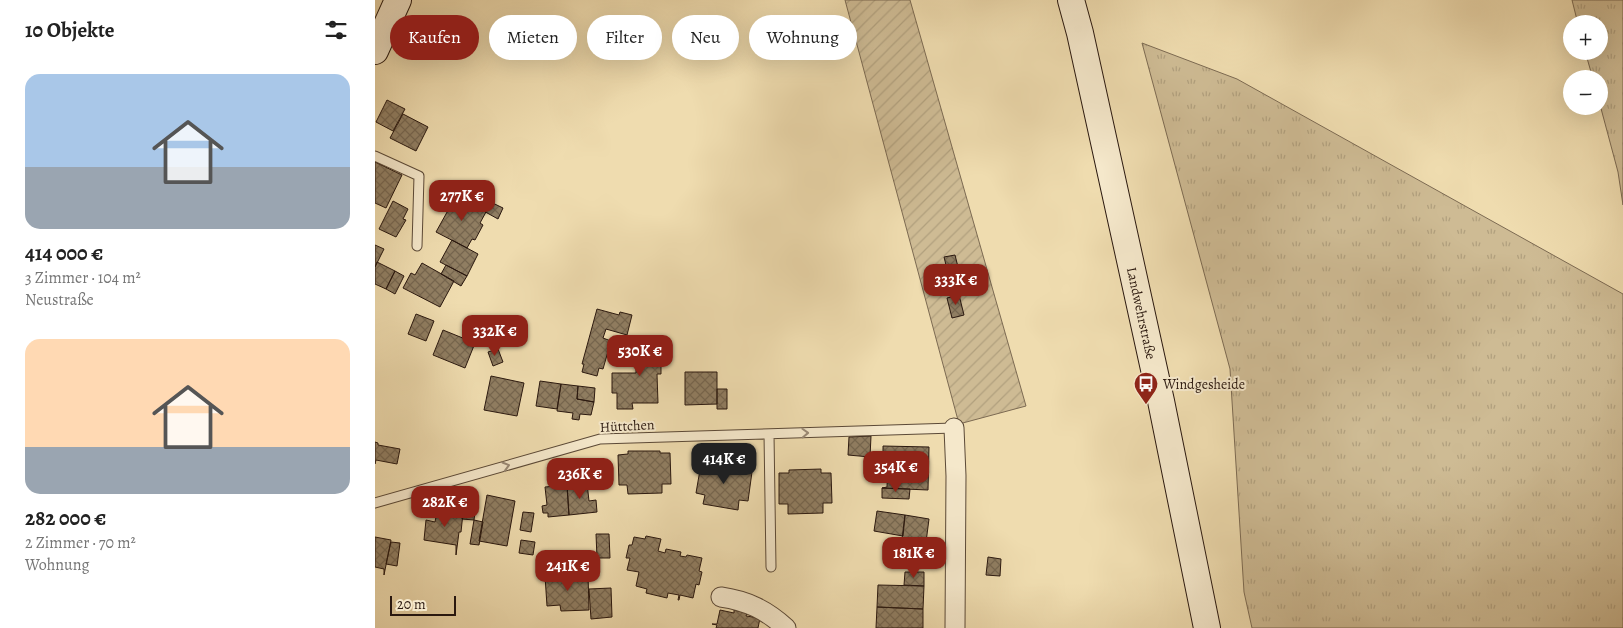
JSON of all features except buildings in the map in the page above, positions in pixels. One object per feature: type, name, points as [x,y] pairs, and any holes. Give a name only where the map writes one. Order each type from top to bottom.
[{"type":"main road","points":[[375,51],[398,0]]},
{"type":"main road","name":"Landwehrstraße","points":[[1071,0],[1080,33],[1161,401],[1207,628]]},
{"type":"street","points":[[954,428],[956,476],[955,628]]},
{"type":"street","points":[[721,597],[742,600],[773,616],[786,628]]},
{"type":"lane","points":[[375,156],[419,176],[417,246]]},
{"type":"lane","name":"Hüttchen","points":[[375,503],[600,439],[954,428]]},
{"type":"lane","points":[[769,434],[771,567]]},
{"type":"green space","points":[[845,0],[910,0],[1026,406],[959,424],[857,45],[857,15],[849,15]]},
{"type":"green space","points":[[1572,0],[1623,0],[1623,205],[1618,172],[1603,115],[1608,115],[1608,70],[1590,70],[1588,60],[1608,60],[1608,15],[1576,15]]},
{"type":"green space","points":[[1142,43],[1237,79],[1623,294],[1623,628],[1252,628],[1244,592],[1230,369]]},
{"type":"place","name":"Windgesheide","points":[[1146,405]]}]
